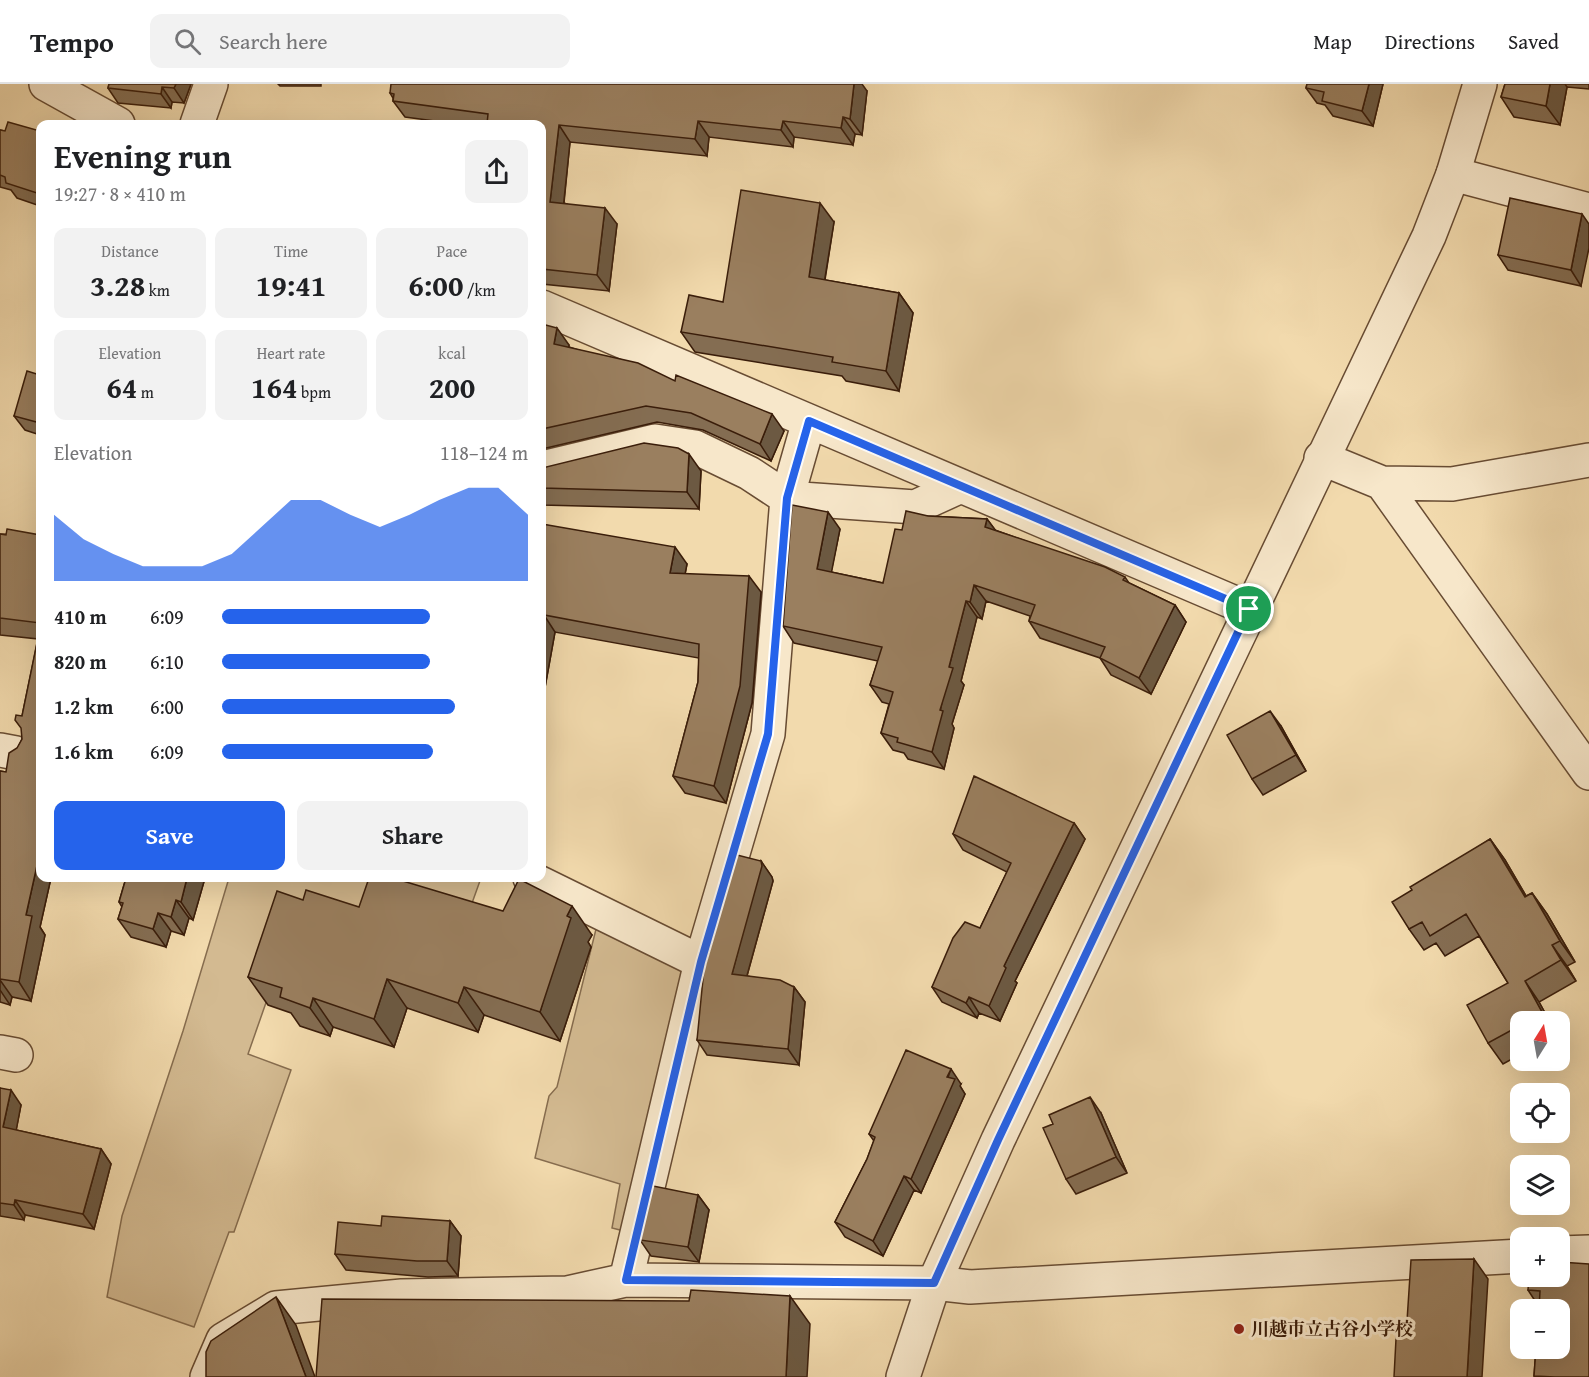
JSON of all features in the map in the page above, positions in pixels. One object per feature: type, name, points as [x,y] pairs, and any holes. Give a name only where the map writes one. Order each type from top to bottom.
[{"type":"street","points":[[46,84],[111,120]]},
{"type":"street","points":[[198,120],[211,84]]},
{"type":"street","points":[[903,1377],[934,1283],[998,1140],[1249,609],[1429,236],[1453,174],[1480,84]]},
{"type":"street","points":[[1453,174],[1589,210]]},
{"type":"street","points":[[546,309],[1249,609]]},
{"type":"street","points":[[626,1280],[701,962],[768,734],[787,498],[809,421]]},
{"type":"street","points":[[546,467],[655,441],[695,447],[749,473],[787,498],[915,507],[961,486]]},
{"type":"street","points":[[1322,458],[1382,483],[1452,484],[1589,460]]},
{"type":"street","points":[[1382,483],[1589,773]]},
{"type":"street","points":[[538,882],[701,962]]},
{"type":"street","points":[[1570,1253],[1589,1252]]},
{"type":"street","points":[[207,1377],[223,1340],[276,1308],[402,1296],[567,1293],[626,1280],[934,1283],[970,1287],[1510,1257]]},
{"type":"shaded area","points":[[228,882],[480,882],[467,917],[376,925],[302,900],[248,1054],[291,1070],[234,1232],[229,1232],[194,1327],[107,1297],[122,1216],[183,1031]]},
{"type":"shaded area","points":[[596,929],[680,969],[686,980],[624,1231],[612,1228],[620,1184],[535,1158],[549,1096],[557,1087]]},
{"type":"building","points":[[109,84],[176,84],[174,88],[162,87],[161,94],[108,88]]},
{"type":"building","points":[[391,84],[854,84],[850,119],[843,117],[841,128],[783,121],[781,130],[698,121],[695,139],[559,125],[550,202],[605,208],[597,275],[546,269],[546,120],[487,120],[488,114],[393,101],[394,94],[390,93]]},
{"type":"building","points":[[1307,84],[1369,84],[1362,111],[1322,101],[1324,92],[1306,88]]},
{"type":"building","points":[[1505,84],[1550,84],[1546,106],[1501,97]]},
{"type":"building","points":[[8,122],[36,130],[36,193],[6,183],[5,177],[0,175],[0,130],[5,131]]},
{"type":"building","points":[[741,190],[820,203],[809,277],[899,293],[886,371],[832,362],[833,357],[681,332],[689,295],[723,302]]},
{"type":"building","points":[[1510,198],[1582,214],[1571,270],[1498,255]]},
{"type":"building","points":[[546,325],[557,328],[554,344],[638,363],[675,381],[676,375],[772,414],[760,444],[691,413],[646,406],[546,428]]},
{"type":"building","points":[[27,371],[36,374],[36,422],[14,416]]},
{"type":"building","points":[[644,443],[678,448],[689,454],[687,492],[546,488],[546,467]]},
{"type":"building","points":[[792,505],[828,512],[817,569],[883,583],[895,529],[902,530],[906,511],[928,516],[987,519],[985,527],[1105,567],[1125,577],[1123,580],[1175,605],[1139,678],[1100,658],[1105,647],[1029,621],[1035,605],[974,585],[970,602],[966,601],[949,667],[953,668],[940,710],[943,711],[932,752],[897,742],[898,738],[881,733],[893,692],[870,685],[882,647],[783,626]]},
{"type":"building","points":[[546,525],[675,547],[670,573],[749,576],[740,686],[714,786],[673,776],[698,682],[699,644],[546,615]]},
{"type":"building","points":[[7,529],[36,534],[36,622],[0,618],[0,534],[6,535]]},
{"type":"building","points":[[36,648],[36,870],[26,915],[32,916],[19,982],[0,979],[0,771],[6,772],[9,753],[17,748],[22,739],[21,728],[15,720],[16,715],[22,716]]},
{"type":"building","points":[[1270,711],[1296,755],[1252,779],[1227,735]]},
{"type":"building","points":[[974,776],[1074,823],[1004,966],[1006,968],[989,1006],[969,997],[966,1003],[932,987],[953,938],[965,922],[980,928],[1011,863],[953,834]]},
{"type":"building","points":[[1490,839],[1525,897],[1532,893],[1560,941],[1552,945],[1561,960],[1525,981],[1541,1011],[1510,1011],[1510,1031],[1488,1043],[1467,1005],[1508,983],[1466,914],[1430,936],[1422,922],[1409,929],[1392,902],[1412,890],[1410,887]]},
{"type":"building","points":[[737,855],[761,861],[762,866],[732,974],[780,980],[794,987],[788,1049],[697,1040],[704,969]]},
{"type":"building","points":[[125,882],[186,882],[181,902],[176,900],[171,917],[158,913],[153,929],[118,919],[123,903],[119,902]]},
{"type":"building","points":[[368,882],[406,882],[503,911],[518,882],[525,882],[572,906],[567,916],[571,918],[540,1012],[464,987],[458,1003],[387,979],[374,1019],[313,998],[310,1008],[280,997],[282,988],[248,977],[277,891],[303,900],[306,890],[359,907]]},
{"type":"building","points":[[906,1050],[951,1069],[947,1077],[955,1079],[911,1179],[904,1176],[873,1241],[835,1222],[867,1159],[875,1137],[869,1134]]},
{"type":"building","points":[[0,1088],[11,1090],[3,1127],[101,1149],[83,1214],[15,1200],[14,1205],[0,1203]]},
{"type":"building","points":[[1090,1097],[1116,1157],[1066,1179],[1043,1128],[1053,1124],[1049,1115]]},
{"type":"building","points":[[653,1186],[698,1195],[688,1247],[640,1240]]},
{"type":"building","points":[[382,1216],[450,1221],[447,1261],[417,1261],[335,1254],[338,1222],[381,1226]]},
{"type":"building","points":[[1474,1259],[1467,1377],[1394,1377],[1397,1320],[1407,1321],[1411,1260]]},
{"type":"building","points":[[1570,1263],[1589,1264],[1589,1377],[1534,1376],[1535,1359],[1570,1359],[1570,1299],[1540,1299],[1540,1291],[1528,1290],[1528,1287],[1570,1287]]},
{"type":"building","points":[[691,1290],[790,1296],[786,1377],[316,1377],[322,1299],[689,1301]]},
{"type":"building","points":[[276,1297],[306,1377],[206,1377],[206,1352],[211,1341]]},
{"type":"place","name":"川越市立古谷小学校","points":[[1239,1329]]},
{"type":"route","points":[[809,421],[1249,609],[998,1140],[934,1283],[626,1280],[701,962],[768,734],[787,498],[809,421]]}]
